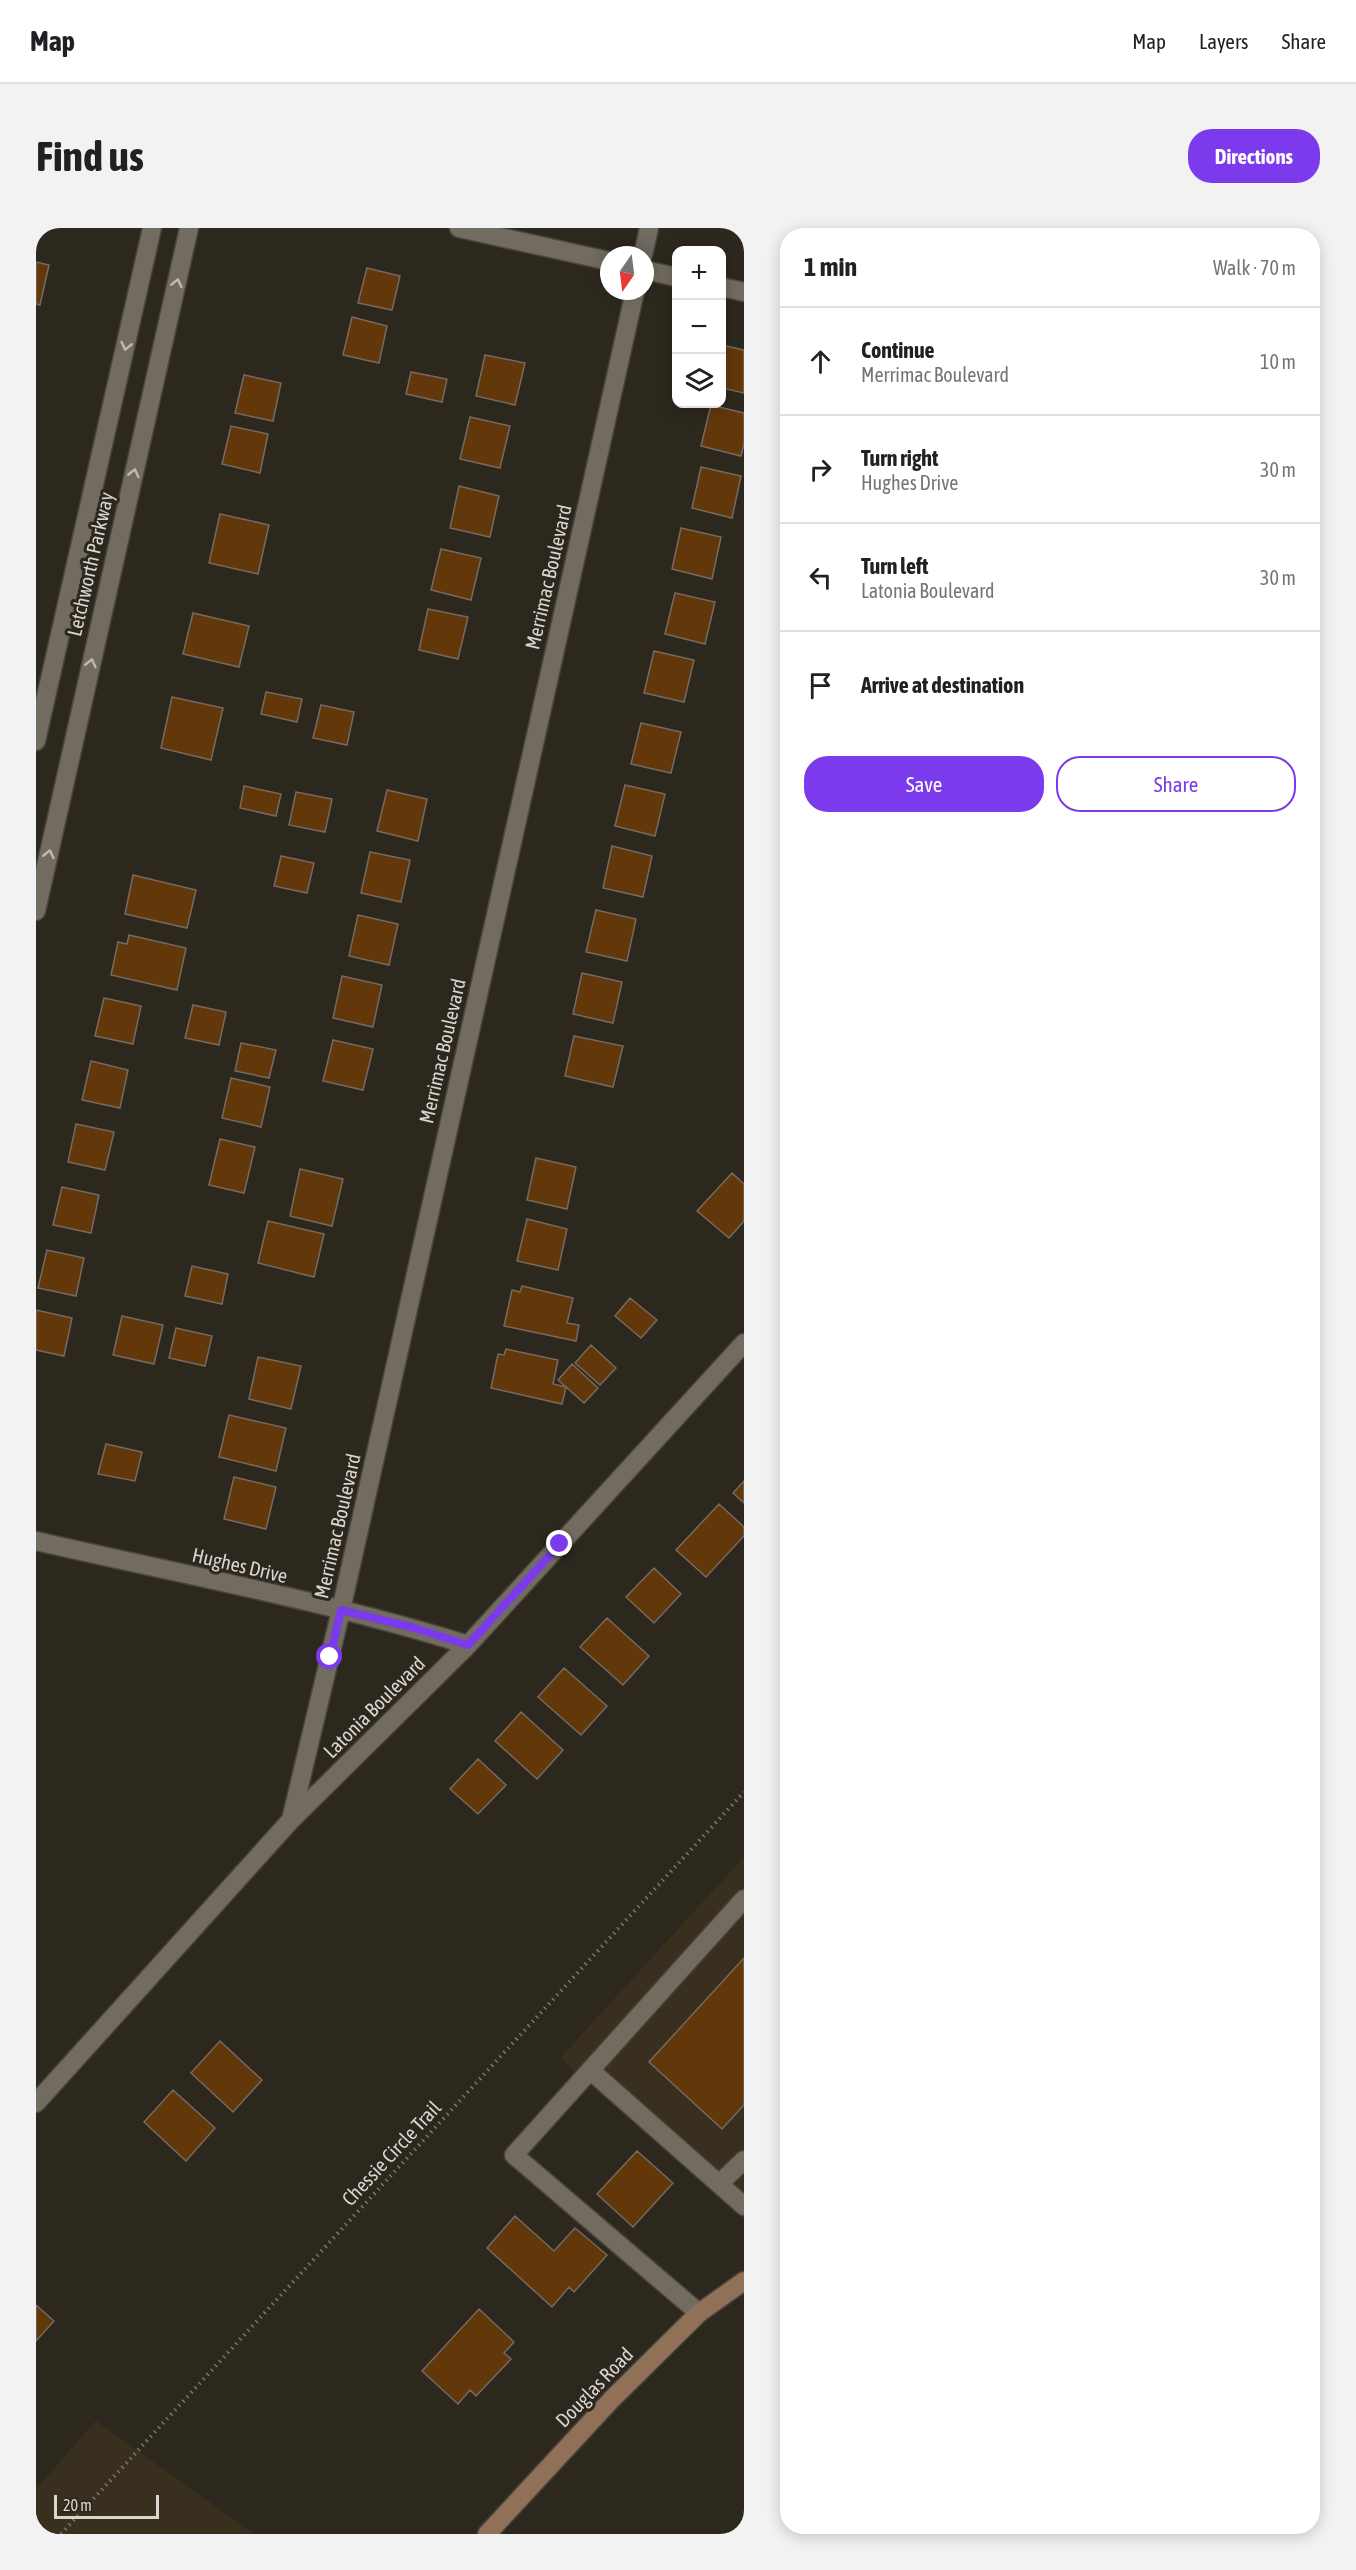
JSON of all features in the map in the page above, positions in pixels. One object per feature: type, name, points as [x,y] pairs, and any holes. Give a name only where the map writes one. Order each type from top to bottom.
[{"type":"street","name":"Letchworth Parkway","points":[[36,741],[152,228]]},
{"type":"street","name":"Letchworth Parkway","points":[[36,911],[189,228]]},
{"type":"street","points":[[459,228],[600,259]]},
{"type":"street","points":[[645,246],[649,228]]},
{"type":"street","points":[[654,272],[672,276]]},
{"type":"street","points":[[726,288],[744,292]]},
{"type":"street","name":"Merrimac Boulevard","points":[[291,1820],[341,1610],[632,300]]},
{"type":"street","name":"Latonia Boulevard","points":[[36,2103],[291,1820],[468,1645],[744,1343]]},
{"type":"street","name":"Hughes Drive","points":[[36,1541],[341,1610],[411,1627],[468,1645]]},
{"type":"street","points":[[699,2313],[514,2155],[744,1899]]},
{"type":"street","points":[[590,2070],[744,2206]]},
{"type":"street","points":[[719,2184],[744,2160]]},
{"type":"street","name":"Douglas Road","points":[[487,2534],[612,2399],[699,2313],[744,2281]]},
{"type":"path","name":"Chessie Circle Trail","points":[[61,2534],[744,1792]]},
{"type":"shaded area","points":[[744,1857],[744,2220],[560,2058]]},
{"type":"shaded area","points":[[96,2421],[254,2534],[36,2534],[36,2489]]},
{"type":"building","points":[[36,262],[49,265],[40,305],[36,304]]},
{"type":"building","points":[[367,268],[400,276],[392,310],[358,303]]},
{"type":"building","points":[[352,317],[387,326],[379,363],[343,355]]},
{"type":"building","points":[[726,346],[744,350],[744,393],[726,389]]},
{"type":"building","points":[[485,355],[525,363],[515,405],[476,396]]},
{"type":"building","points":[[411,372],[447,379],[442,402],[406,394]]},
{"type":"building","points":[[244,375],[281,383],[273,421],[235,413]]},
{"type":"building","points":[[710,408],[723,408],[744,413],[744,444],[741,456],[701,446]]},
{"type":"building","points":[[470,417],[510,426],[500,468],[460,459]]},
{"type":"building","points":[[231,426],[268,434],[260,473],[222,464]]},
{"type":"building","points":[[701,467],[741,476],[732,518],[692,508]]},
{"type":"building","points":[[459,486],[499,496],[490,537],[450,528]]},
{"type":"building","points":[[220,514],[269,525],[258,574],[209,563]]},
{"type":"building","points":[[681,528],[721,537],[712,579],[672,569]]},
{"type":"building","points":[[441,549],[481,558],[471,600],[431,590]]},
{"type":"building","points":[[675,593],[715,602],[705,644],[665,634]]},
{"type":"building","points":[[428,609],[468,617],[458,659],[419,650]]},
{"type":"building","points":[[193,613],[249,626],[239,667],[183,654]]},
{"type":"building","points":[[654,651],[694,660],[684,702],[644,693]]},
{"type":"building","points":[[266,692],[302,699],[297,722],[261,714]]},
{"type":"building","points":[[172,697],[223,708],[211,760],[161,748]]},
{"type":"building","points":[[321,705],[354,712],[347,745],[313,738]]},
{"type":"building","points":[[641,723],[681,732],[671,773],[631,764]]},
{"type":"building","points":[[625,785],[665,794],[655,836],[615,826]]},
{"type":"building","points":[[244,786],[281,794],[276,816],[240,808]]},
{"type":"building","points":[[387,790],[427,799],[418,841],[377,831]]},
{"type":"building","points":[[296,792],[332,799],[325,832],[289,825]]},
{"type":"building","points":[[612,846],[652,856],[643,897],[603,888]]},
{"type":"building","points":[[370,852],[410,860],[401,902],[361,893]]},
{"type":"building","points":[[281,856],[314,863],[307,893],[274,886]]},
{"type":"building","points":[[133,875],[196,890],[187,928],[125,914]]},
{"type":"building","points":[[596,910],[636,919],[627,961],[586,952]]},
{"type":"building","points":[[358,915],[398,924],[389,965],[349,956]]},
{"type":"building","points":[[129,935],[186,948],[177,990],[111,975],[118,942],[127,944]]},
{"type":"building","points":[[582,973],[622,982],[613,1023],[573,1014]]},
{"type":"building","points":[[342,976],[382,985],[373,1027],[333,1018]]},
{"type":"building","points":[[104,998],[141,1006],[133,1044],[95,1036]]},
{"type":"building","points":[[193,1005],[226,1012],[219,1045],[185,1038]]},
{"type":"building","points":[[574,1036],[623,1046],[613,1087],[565,1076]]},
{"type":"building","points":[[333,1040],[373,1049],[363,1090],[323,1081]]},
{"type":"building","points":[[241,1043],[276,1050],[269,1078],[235,1071]]},
{"type":"building","points":[[91,1061],[128,1070],[120,1108],[82,1100]]},
{"type":"building","points":[[231,1078],[270,1087],[261,1127],[222,1118]]},
{"type":"building","points":[[76,1124],[114,1132],[105,1170],[68,1162]]},
{"type":"building","points":[[220,1139],[255,1147],[244,1193],[209,1185]]},
{"type":"building","points":[[536,1158],[576,1167],[567,1209],[527,1200]]},
{"type":"building","points":[[300,1169],[343,1179],[332,1226],[290,1216]]},
{"type":"building","points":[[732,1173],[744,1184],[744,1221],[729,1238],[697,1211]]},
{"type":"building","points":[[62,1187],[99,1195],[91,1233],[53,1225]]},
{"type":"building","points":[[527,1219],[567,1229],[558,1270],[517,1261]]},
{"type":"building","points":[[268,1221],[324,1234],[314,1277],[258,1263]]},
{"type":"building","points":[[47,1250],[84,1258],[76,1296],[38,1288]]},
{"type":"building","points":[[192,1266],[228,1274],[222,1304],[185,1296]]},
{"type":"building","points":[[522,1286],[573,1298],[567,1323],[579,1325],[576,1341],[504,1326],[512,1290],[520,1292]]},
{"type":"building","points":[[630,1298],[657,1320],[641,1338],[615,1316]]},
{"type":"building","points":[[36,1310],[72,1318],[64,1356],[36,1350]]},
{"type":"building","points":[[122,1316],[163,1325],[154,1364],[113,1355]]},
{"type":"building","points":[[176,1328],[212,1336],[205,1366],[169,1358]]},
{"type":"building","points":[[591,1345],[616,1368],[600,1385],[575,1363]]},
{"type":"building","points":[[506,1349],[558,1360],[553,1384],[566,1387],[562,1404],[491,1388],[498,1354],[504,1355]]},
{"type":"building","points":[[258,1357],[301,1366],[291,1409],[249,1399]]},
{"type":"building","points":[[572,1364],[598,1388],[584,1403],[558,1380]]},
{"type":"building","points":[[229,1415],[286,1428],[276,1471],[219,1457]]},
{"type":"building","points":[[106,1444],[142,1452],[135,1481],[98,1474]]},
{"type":"building","points":[[234,1477],[276,1487],[266,1529],[224,1519]]},
{"type":"building","points":[[744,1481],[744,1503],[733,1493]]},
{"type":"building","points":[[719,1504],[744,1527],[744,1536],[706,1577],[676,1550]]},
{"type":"building","points":[[654,1568],[681,1594],[654,1623],[626,1597]]},
{"type":"building","points":[[607,1618],[649,1656],[623,1685],[580,1647]]},
{"type":"building","points":[[564,1668],[607,1706],[581,1735],[538,1697]]},
{"type":"building","points":[[521,1712],[563,1750],[537,1779],[495,1741]]},
{"type":"building","points":[[478,1759],[506,1785],[478,1814],[450,1789]]},
{"type":"building","points":[[744,1958],[744,2105],[722,2129],[649,2062]]},
{"type":"building","points":[[220,2041],[262,2080],[233,2112],[191,2073]]},
{"type":"building","points":[[173,2090],[215,2128],[186,2161],[144,2122]]},
{"type":"building","points":[[637,2151],[673,2183],[633,2227],[597,2194]]},
{"type":"building","points":[[515,2216],[554,2251],[575,2228],[607,2255],[574,2292],[569,2287],[552,2307],[487,2248]]},
{"type":"building","points":[[36,2305],[54,2321],[36,2341]]},
{"type":"building","points":[[479,2309],[514,2342],[504,2353],[511,2359],[476,2396],[470,2390],[458,2404],[422,2371]]},
{"type":"route","points":[[330,1657],[341,1610],[411,1627],[468,1645],[560,1544]]}]
